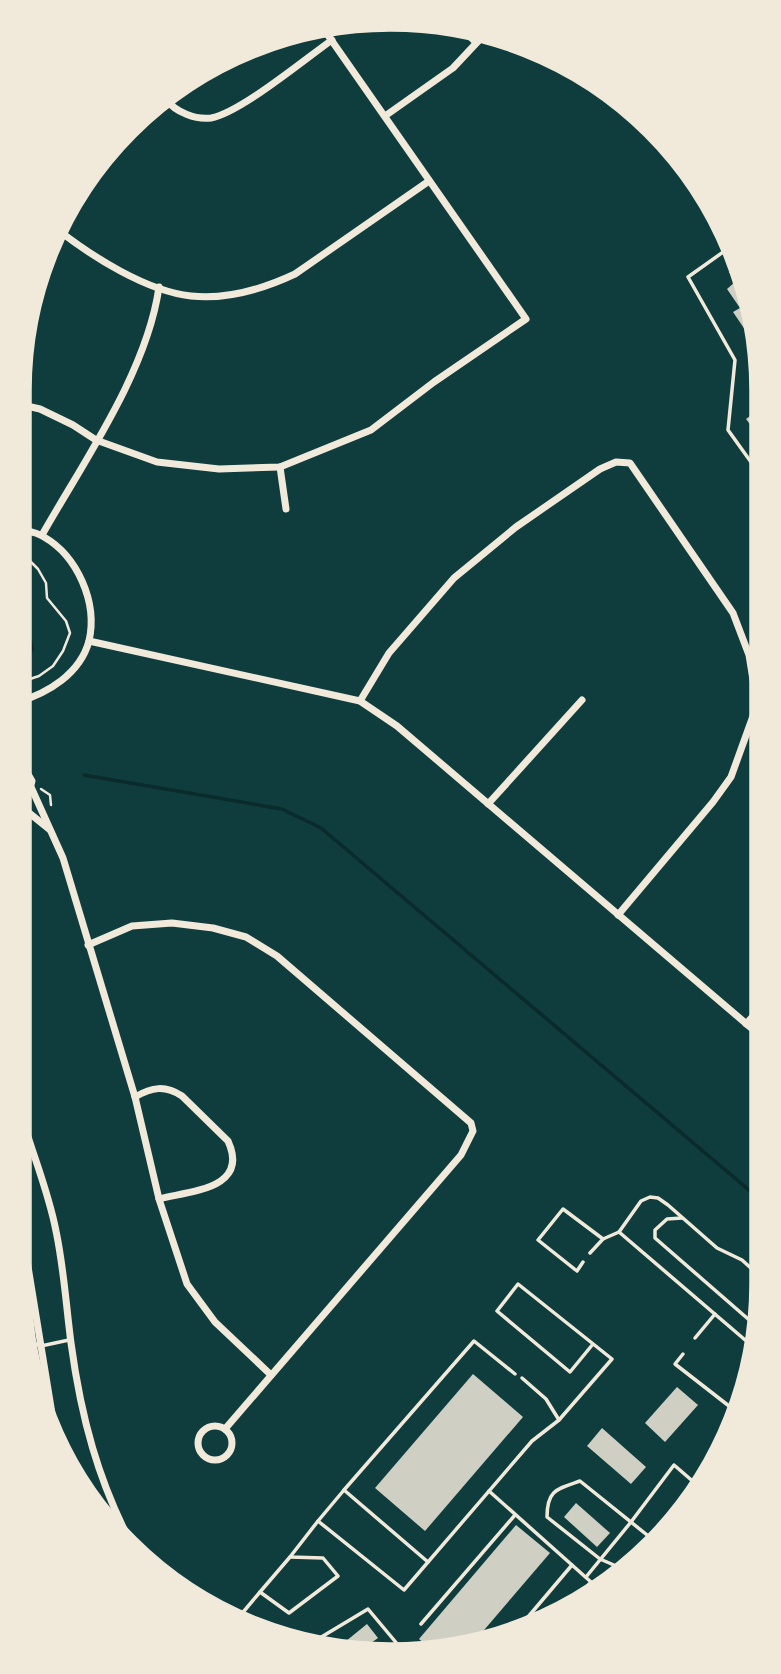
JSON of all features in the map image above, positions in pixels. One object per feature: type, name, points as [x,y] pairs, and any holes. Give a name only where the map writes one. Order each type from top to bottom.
[{"type":"street","points":[[30,407],[60,418],[96,440],[157,463],[219,469],[280,467],[370,430],[526,319],[329,36]]},
{"type":"street","points":[[171,104],[186,114],[209,118],[230,111],[332,40]]},
{"type":"street","points":[[385,116],[453,68],[479,41]]},
{"type":"street","points":[[65,235],[81,248],[137,279],[159,287],[191,296],[234,295],[273,285],[295,274],[429,181]]},
{"type":"street","points":[[42,536],[123,394],[156,307],[159,287]]},
{"type":"street","points":[[360,701],[389,653],[454,579],[516,527],[600,469],[617,462],[630,463],[733,613],[751,665]]},
{"type":"street","points":[[280,467],[286,509]]},
{"type":"street","points":[[30,533],[42,536],[63,553],[82,578],[88,596],[90,622],[89,641],[71,671],[54,687],[30,697]]},
{"type":"street","points":[[89,641],[360,701],[397,726],[751,1028]]},
{"type":"street","points":[[488,803],[582,699]]},
{"type":"street","points":[[618,915],[731,777],[751,726]]},
{"type":"street","points":[[30,781],[63,858],[135,1097],[159,1199],[187,1284],[215,1322],[271,1375]]},
{"type":"street","points":[[30,813],[49,830]]},
{"type":"street","points":[[88,946],[132,926],[172,923],[213,928],[246,937],[277,956],[471,1123],[472,1130],[461,1155],[225,1429]]},
{"type":"street","points":[[746,1024],[751,1018]]},
{"type":"street","points":[[135,1097],[154,1088],[174,1091],[228,1142],[232,1151],[231,1170],[219,1183],[159,1199]]},
{"type":"street","points":[[30,1142],[56,1228],[77,1377],[94,1456],[108,1497],[121,1524]]},
{"type":"street","points":[[30,1282],[49,1400]]},
{"type":"street","points":[[214,1426],[225,1429],[232,1441],[228,1454],[219,1460],[206,1458],[198,1445],[201,1432],[214,1426]]},
{"type":"lane","points":[[471,39],[476,44]]},
{"type":"lane","points":[[724,252],[688,277],[735,360],[728,430],[751,462]]},
{"type":"lane","points":[[590,1253],[603,1239],[619,1232],[641,1201],[650,1197],[658,1198],[717,1248],[741,1259],[751,1268]]},
{"type":"lane","points":[[583,1262],[577,1271],[538,1240],[563,1209],[603,1239]]},
{"type":"lane","points":[[684,1218],[667,1219],[655,1230],[654,1238],[749,1320]]},
{"type":"lane","points":[[619,1232],[746,1341]]},
{"type":"lane","points":[[318,1521],[404,1590],[532,1441],[559,1420],[612,1359],[518,1284],[496,1311],[570,1372],[593,1344]]},
{"type":"lane","points":[[695,1338],[715,1314]]},
{"type":"lane","points":[[35,1344],[41,1346],[71,1340]]},
{"type":"lane","points":[[243,1613],[344,1490],[474,1341],[515,1374]]},
{"type":"lane","points":[[683,1354],[675,1364],[729,1406]]},
{"type":"lane","points":[[522,1378],[546,1399],[559,1420]]},
{"type":"lane","points":[[586,1577],[674,1465],[692,1481]]},
{"type":"lane","points":[[615,1566],[601,1559],[547,1517],[547,1502],[557,1489],[580,1481],[648,1537]]},
{"type":"lane","points":[[344,1490],[428,1562]]},
{"type":"lane","points":[[489,1491],[591,1581],[587,1585]]},
{"type":"lane","points":[[421,1623],[515,1515]]},
{"type":"lane","points":[[260,1592],[289,1614],[338,1576],[323,1558],[290,1557]]},
{"type":"lane","points":[[527,1618],[572,1564]]},
{"type":"lane","points":[[321,1637],[368,1609],[397,1644]]},
{"type":"path","points":[[30,561],[46,583],[47,598],[66,621],[70,633],[53,666],[30,679]]},
{"type":"water","points":[[30,637],[32,640],[34,650],[30,655]]},
{"type":"building","points":[[734,283],[746,331],[733,312],[740,308],[727,289]]},
{"type":"building","points":[[473,1374],[523,1417],[425,1531],[375,1488]]},
{"type":"building","points":[[677,1387],[698,1405],[665,1442],[645,1423]]},
{"type":"building","points":[[602,1428],[646,1467],[631,1484],[587,1446]]},
{"type":"building","points":[[576,1503],[610,1533],[597,1547],[564,1517]]},
{"type":"building","points":[[516,1525],[550,1553],[482,1632],[438,1641],[423,1642],[419,1639]]},
{"type":"building","points":[[367,1624],[378,1638],[371,1643],[346,1641]]},
{"type":"waterway","points":[[84,775],[282,809],[321,828],[751,1192]]}]
